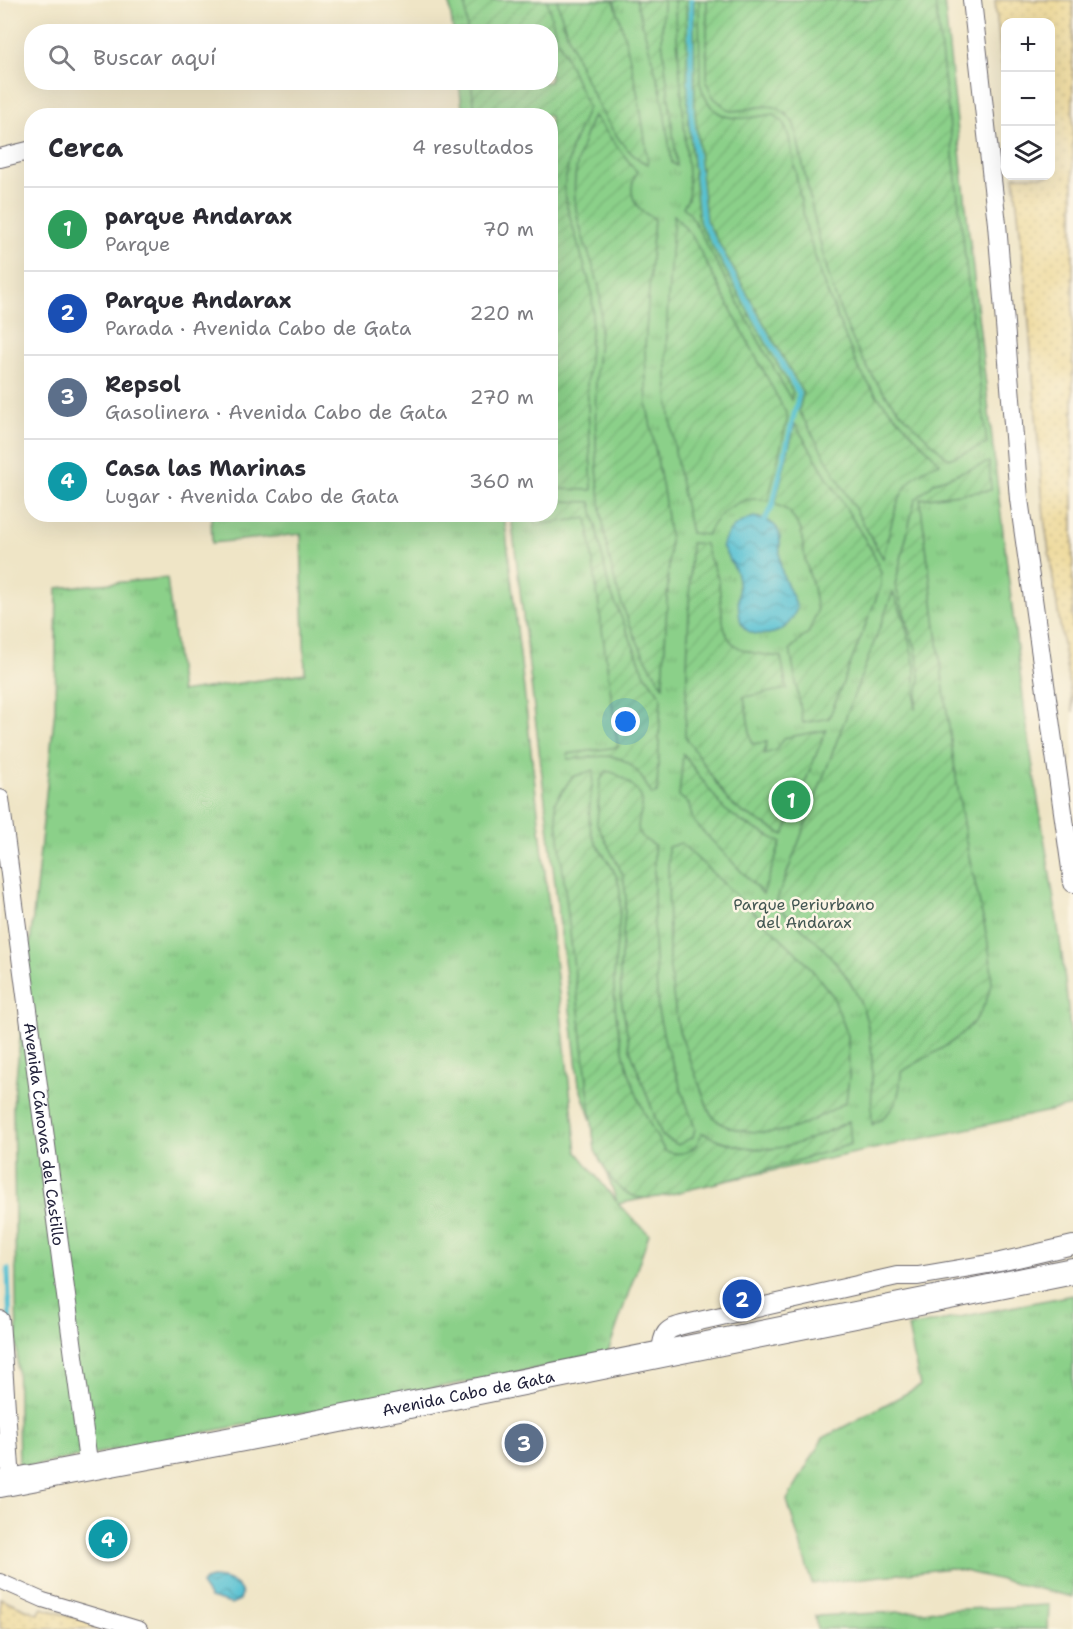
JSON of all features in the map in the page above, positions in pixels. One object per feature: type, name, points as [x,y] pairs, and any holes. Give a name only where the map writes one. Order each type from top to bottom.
[{"type":"main road","name":"Avenida Cabo de Gata","points":[[6,1483],[89,1469],[1073,1271]]},
{"type":"street","points":[[972,0],[997,224],[1019,499],[1073,883]]},
{"type":"street","points":[[0,158],[24,152]]},
{"type":"street","name":"Avenida Cánovas del Castillo","points":[[0,807],[89,1469]]},
{"type":"street","points":[[661,1353],[662,1336],[671,1328],[678,1326],[897,1276],[918,1276],[1000,1262],[1073,1245]]},
{"type":"street","points":[[0,1320],[6,1483]]},
{"type":"street","points":[[0,1581],[43,1600],[140,1629]]},
{"type":"green space","name":"Parque Periurbano del Andarax","points":[[449,0],[944,0],[1014,623],[1068,1007],[1073,1106],[618,1204],[649,1234],[607,1355],[19,1468],[13,1106],[55,709],[57,588],[167,578],[181,692],[305,673],[301,534],[212,543],[211,522],[505,522],[577,1152],[617,1202],[607,1173],[595,1150],[592,1123],[579,1085],[512,522],[558,522],[558,108],[462,108],[460,90],[558,90],[558,24],[452,24]]},
{"type":"green space","points":[[465,0],[547,0],[553,24],[467,24]]},
{"type":"green space","points":[[557,0],[614,0],[635,81],[648,164],[633,155],[604,116],[579,65]]},
{"type":"green space","points":[[636,0],[663,0],[662,39],[677,166],[672,163],[661,92]]},
{"type":"green space","points":[[674,0],[686,0],[688,115],[699,223],[793,392],[791,400],[690,214],[683,207],[688,199],[689,186]]},
{"type":"green space","points":[[694,0],[699,0],[700,83],[705,96],[718,113],[727,116],[748,118],[773,114],[783,122],[789,137],[806,227],[821,277],[858,368],[877,396],[940,463],[920,472],[910,481],[898,501],[883,558],[799,411],[803,393],[706,220],[695,110]]},
{"type":"green space","points":[[707,0],[935,0],[987,444],[949,459],[889,399],[863,360],[835,296],[825,262],[794,124],[780,109],[766,106],[730,111],[713,97],[707,83]]},
{"type":"green space","points":[[558,40],[588,107],[571,149],[564,188],[567,207],[591,288],[593,308],[587,385],[592,490],[558,489],[558,108],[475,108],[472,90],[558,90]]},
{"type":"green space","points":[[593,115],[637,172],[632,186],[634,200],[641,210],[654,218],[645,347],[647,406],[664,495],[670,541],[663,686],[642,652],[626,615],[605,537],[600,497],[595,416],[601,314],[600,294],[578,221],[574,190],[578,161]]},
{"type":"green space","points":[[674,215],[692,236],[788,417],[768,501],[749,500],[732,506],[717,519],[707,535],[691,533],[670,415],[667,335]]},
{"type":"green space","points":[[795,424],[872,551],[881,573],[881,586],[829,718],[803,723],[790,649],[809,632],[817,611],[805,560],[801,530],[789,511],[775,504]]},
{"type":"green space","name":"Parque Periurbano del Andarax","points":[[989,462],[991,490],[920,499],[953,756],[966,841],[990,955],[991,984],[986,1001],[969,1027],[944,1047],[901,1072],[898,1097],[895,1103],[887,1115],[872,1125],[871,1046],[860,1002],[851,983],[824,950],[775,905],[893,592],[904,619],[915,666],[915,710],[920,678],[916,649],[895,585],[915,500],[935,482]]},
{"type":"green space","points":[[558,501],[591,502],[609,588],[645,674],[661,696],[657,793],[652,795],[635,769],[619,758],[598,756],[568,759],[567,754],[618,747],[587,518],[537,525],[535,522],[558,522]]},
{"type":"green space","points":[[691,543],[705,544],[715,569],[722,617],[729,638],[735,645],[746,651],[781,657],[787,689],[744,697],[752,744],[767,742],[764,754],[777,750],[783,738],[826,730],[784,835],[742,812],[728,801],[685,736]]},
{"type":"green space","points":[[683,754],[724,809],[742,822],[781,842],[763,894],[693,821],[689,804],[679,796]]},
{"type":"green space","points":[[594,770],[590,827],[595,841],[615,874],[620,891],[614,982],[622,1048],[644,1113],[665,1151],[683,1153],[693,1149],[702,1133],[742,1147],[777,1148],[811,1139],[849,1121],[851,1144],[751,1174],[656,1197],[642,1198],[628,1194],[611,1178],[595,1150],[555,802],[572,777]]},
{"type":"green space","points":[[606,771],[627,781],[640,795],[642,806],[638,829],[645,840],[654,845],[654,940],[658,1011],[665,1042],[695,1128],[693,1137],[678,1145],[662,1136],[630,1049],[621,998],[620,969],[626,898],[623,875],[597,824],[600,781]]},
{"type":"green space","points":[[681,843],[804,960],[833,996],[848,1036],[849,1077],[846,1102],[808,1122],[784,1131],[757,1132],[732,1128],[720,1123],[710,1113],[679,1031],[669,961],[668,847]]},
{"type":"green space","points":[[1073,1295],[1073,1597],[951,1568],[812,1584],[787,1500],[823,1438],[920,1386],[908,1327]]},
{"type":"green space","points":[[1049,1605],[1048,1629],[817,1629],[815,1616]]},
{"type":"sand","points":[[995,0],[1073,0],[1073,712],[1044,518],[1026,285],[1014,180],[1055,180],[1055,18],[1001,18],[1001,59]]},
{"type":"sand","points":[[0,1598],[38,1614],[42,1608],[112,1629],[0,1629]]},
{"type":"water","points":[[754,517],[766,520],[778,530],[781,568],[797,608],[786,626],[768,634],[755,634],[746,630],[741,623],[737,575],[722,546],[734,527]]},
{"type":"water","points":[[212,1578],[234,1583],[242,1594],[240,1600],[231,1604],[210,1598],[201,1585],[205,1580]]},
{"type":"waterway","points":[[691,0],[691,114],[703,222],[799,394],[772,507],[765,519]]},
{"type":"waterway","points":[[8,1269],[11,1361]]},
{"type":"place","name":"parque Andarax","points":[[791,800]]},
{"type":"place","name":"Parque Andarax","points":[[742,1299]]},
{"type":"place","name":"Repsol","points":[[524,1443]]},
{"type":"place","name":"Casa las Marinas","points":[[108,1539]]}]
